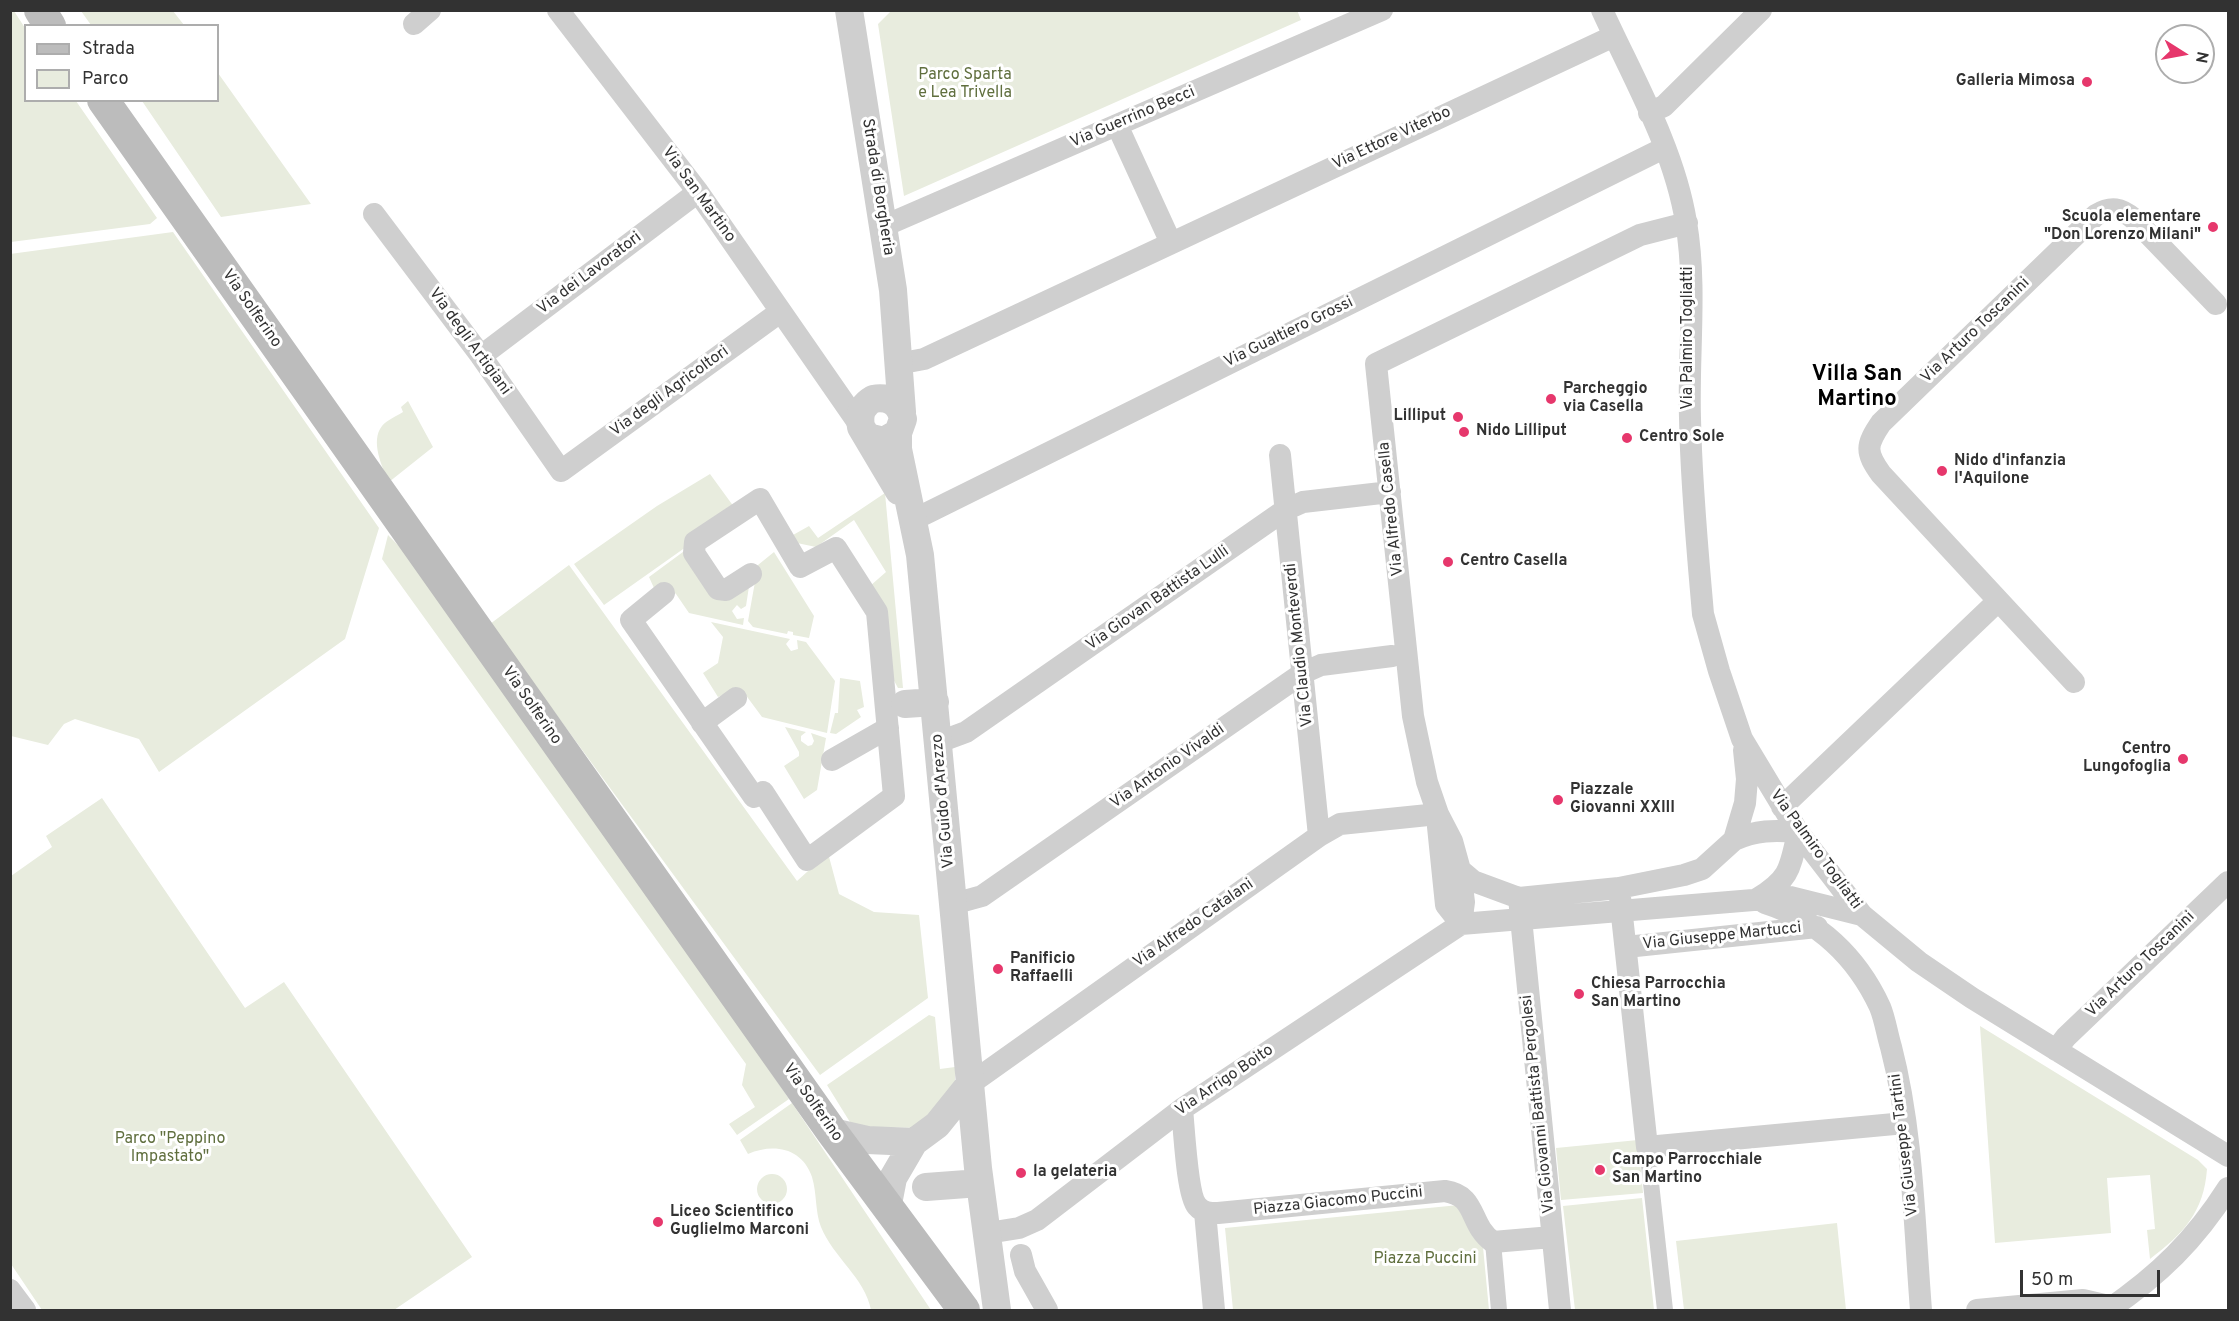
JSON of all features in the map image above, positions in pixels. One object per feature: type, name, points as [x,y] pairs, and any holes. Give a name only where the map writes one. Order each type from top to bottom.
[{"type":"main road","points":[[40,10],[49,24]]},
{"type":"main road","name":"Via Solferino","points":[[104,102],[832,1132],[963,1310]]},
{"type":"street","name":"Via San Martino","points":[[558,10],[698,192],[831,385],[853,399],[867,416]]},
{"type":"street","name":"Strada di Borgheria","points":[[849,10],[884,226],[892,290],[900,422],[898,449],[915,519]]},
{"type":"street","name":"Via Guerrino Becci","points":[[884,226],[1382,10]]},
{"type":"street","name":"Via Palmiro Togliatti","points":[[1602,10],[1664,148],[1678,186],[1687,223],[1690,288],[1690,418],[1701,591],[1713,650],[1742,739],[1798,832],[1862,915],[1919,962],[2056,1050],[2229,1156]]},
{"type":"street","points":[[1649,113],[1664,106],[1761,10]]},
{"type":"street","name":"Via Ettore Viterbo","points":[[897,364],[924,359],[1614,36]]},
{"type":"street","points":[[1117,125],[1171,243]]},
{"type":"street","name":"Via Gualtiero Grossi","points":[[915,519],[1664,148]]},
{"type":"street","name":"Via dei Lavoratori","points":[[481,356],[698,192]]},
{"type":"street","name":"Via Arturo Toscanini","points":[[2074,682],[1876,467],[1869,457],[1870,440],[1881,423],[2089,222],[2108,208],[2124,210],[2216,304]]},
{"type":"street","name":"Via degli Artigiani","points":[[374,214],[481,356],[561,471]]},
{"type":"street","name":"Via Alfredo Casella","points":[[1461,924],[1464,902],[1460,870],[1452,841],[1438,814],[1427,782],[1413,716],[1376,364],[1640,235],[1687,223]]},
{"type":"street","name":"Via degli Agricoltori","points":[[561,471],[780,312]]},
{"type":"street","points":[[867,416],[897,364]]},
{"type":"street","points":[[890,399],[900,422],[884,441],[867,416],[890,399]]},
{"type":"street","points":[[867,416],[915,519]]},
{"type":"street","name":"Via Claudio Monteverdi","points":[[1280,455],[1319,836]]},
{"type":"street","name":"Via Giovan Battista Lulli","points":[[939,742],[966,732],[1285,510],[1303,502],[1390,492]]},
{"type":"street","points":[[664,593],[631,620],[754,797],[763,792],[807,860],[894,796],[888,728],[895,705],[877,612],[836,548],[800,567],[760,499],[695,542],[694,553],[718,589],[726,590],[751,574]]},
{"type":"street","name":"Via Guido d'Arezzo","points":[[915,519],[939,742],[980,1183],[997,1311]]},
{"type":"street","points":[[1782,807],[1998,601]]},
{"type":"street","name":"Via Antonio Vivaldi","points":[[953,904],[982,896],[1303,673],[1321,665],[1392,656]]},
{"type":"street","points":[[702,723],[736,698]]},
{"type":"street","points":[[895,705],[935,702]]},
{"type":"street","points":[[832,760],[888,728]]},
{"type":"street","points":[[1734,840],[1745,803],[1747,779],[1742,739]]},
{"type":"street","name":"Via Alfredo Casella","points":[[1438,814],[1438,843],[1446,905],[1461,924]]},
{"type":"street","name":"Via Alfredo Catalani","points":[[970,1084],[1319,836],[1340,824],[1438,814]]},
{"type":"street","points":[[1461,924],[1520,908],[1684,875],[1702,868],[1734,840],[1750,833],[1769,830],[1798,832],[1787,873],[1777,887],[1755,900]]},
{"type":"street","points":[[1460,870],[1473,881],[1520,908],[1621,911],[1790,897],[1862,915]]},
{"type":"street","name":"Via Arturo Toscanini","points":[[2056,1050],[2066,1037],[2229,882]]},
{"type":"street","points":[[1618,888],[1665,1311]]},
{"type":"street","name":"Via Giuseppe Tartini","points":[[1755,900],[1785,910],[1817,927],[1847,954],[1880,1008],[1896,1069],[1905,1123],[1921,1311]]},
{"type":"street","name":"Via Giovanni Battista Pergolesi","points":[[1520,908],[1560,1311]]},
{"type":"street","name":"Via Arrigo Boito","points":[[988,1233],[1019,1228],[1037,1220],[1182,1109],[1461,924]]},
{"type":"street","name":"Via Giuseppe Martucci","points":[[1626,946],[1817,927]]},
{"type":"street","points":[[887,1209],[893,1178],[914,1142],[938,1125],[970,1084]]},
{"type":"street","points":[[1182,1109],[1191,1191],[1196,1206],[1205,1212],[1214,1311]]},
{"type":"street","points":[[1647,1148],[1905,1123]]},
{"type":"street","points":[[832,1132],[867,1140],[914,1142]]},
{"type":"street","points":[[926,1187],[980,1183]]},
{"type":"street","points":[[1977,1311],[2083,1300],[2110,1309],[2138,1290],[2187,1246],[2209,1219],[2229,1188]]},
{"type":"street","name":"Piazza Giacomo Puccini","points":[[1205,1212],[1218,1213],[1445,1191],[1459,1193],[1468,1202],[1484,1235],[1493,1242]]},
{"type":"street","points":[[1499,1311],[1493,1242],[1552,1237]]},
{"type":"street","points":[[1021,1255],[1025,1271],[1047,1311]]},
{"type":"street","points":[[10,1290],[25,1311]]},
{"type":"green space","name":"Parco Sparta e Lea Trivella","points":[[1297,10],[1301,20],[904,196],[878,24],[891,11]]},
{"type":"green space","points":[[10,11],[14,11],[24,26],[24,102],[77,102],[157,218],[150,224],[11,242]]},
{"type":"green space","points":[[81,11],[173,11],[183,24],[90,24]]},
{"type":"green space","points":[[219,74],[311,204],[221,217],[143,102],[219,102]]},
{"type":"green space","points":[[173,232],[379,528],[345,639],[159,772],[139,739],[75,719],[64,724],[48,745],[11,736],[10,254]]},
{"type":"green space","points":[[408,401],[433,447],[389,482],[378,454],[377,439],[382,426],[403,412],[401,407]]},
{"type":"green space","points":[[710,474],[734,507],[686,547],[604,605],[574,564],[657,506]]},
{"type":"green space","points":[[885,493],[903,688],[898,688],[891,675],[870,586],[886,572],[854,520],[816,547],[797,543],[793,535],[809,526],[818,538]]},
{"type":"green space","points":[[388,535],[403,550],[676,933],[789,1099],[737,1135],[729,1124],[755,1107],[742,1085],[746,1064],[382,559]]},
{"type":"green space","points":[[687,549],[710,587],[750,580],[746,606],[741,609],[737,605],[732,611],[737,619],[744,618],[743,625],[689,613],[676,594],[668,587],[654,588],[649,577]]},
{"type":"green space","points":[[774,552],[814,616],[809,638],[793,635],[793,632],[788,631],[787,634],[753,627],[748,621],[758,565]]},
{"type":"green space","points":[[569,565],[797,881],[828,853],[839,894],[874,912],[919,915],[928,998],[820,1075],[490,624]]},
{"type":"green space","points":[[711,622],[790,639],[786,644],[791,651],[798,649],[797,640],[806,642],[835,681],[827,733],[762,717],[745,694],[734,690],[718,697],[703,673],[718,663],[723,637]]},
{"type":"green space","points":[[840,678],[860,681],[864,707],[857,710],[861,717],[836,734],[830,733],[835,713],[838,713]]},
{"type":"green space","points":[[785,727],[806,732],[801,736],[801,741],[808,746],[814,741],[811,733],[826,738],[817,790],[804,799],[784,766],[799,756]]},
{"type":"green space","name":"Parco \"Peppino Impastato\"","points":[[102,798],[245,1008],[284,982],[472,1257],[394,1310],[42,1310],[11,1264],[11,876],[52,847],[46,836]]},
{"type":"green space","points":[[929,1015],[935,1017],[940,1069],[955,1067],[955,1093],[927,1128],[853,1127],[827,1085]]},
{"type":"green space","points":[[1980,1026],[2198,1160],[2207,1169],[2201,1198],[2190,1221],[2150,1259],[2147,1230],[2155,1229],[2150,1175],[2107,1178],[2111,1233],[1995,1243]]},
{"type":"green space","points":[[792,1103],[931,1310],[871,1310],[868,1298],[856,1278],[826,1238],[821,1227],[814,1183],[807,1167],[794,1154],[786,1150],[768,1149],[748,1154],[740,1140]]},
{"type":"green space","name":"Campo Parrocchiale San Martino","points":[[1638,1140],[1643,1193],[1561,1200],[1556,1148]]},
{"type":"green space","points":[[772,1174],[783,1178],[787,1189],[783,1200],[772,1204],[761,1200],[757,1189],[761,1178]]},
{"type":"green space","points":[[1642,1198],[1654,1310],[1575,1310],[1563,1206]]},
{"type":"green space","name":"Piazza Puccini","points":[[1459,1205],[1483,1247],[1489,1310],[1233,1310],[1225,1228]]},
{"type":"green space","points":[[1837,1223],[1846,1310],[1684,1310],[1676,1241]]},
{"type":"place","name":"Galleria Mimosa","points":[[2087,82]]},
{"type":"place","name":"Scuola elementare \"Don Lorenzo Milani\"","points":[[2213,227]]},
{"type":"place","name":"Parcheggio via Casella","points":[[1551,399]]},
{"type":"place","name":"Lilliput","points":[[1458,417]]},
{"type":"place","name":"Nido Lilliput","points":[[1464,432]]},
{"type":"place","name":"Centro Sole","points":[[1627,438]]},
{"type":"place","name":"Nido d'infanzia l'Aquilone","points":[[1942,471]]},
{"type":"place","name":"Centro Casella","points":[[1448,562]]},
{"type":"place","name":"Centro Lungofoglia","points":[[2183,759]]},
{"type":"place","name":"Piazzale Giovanni XXIII","points":[[1558,800]]},
{"type":"place","name":"Panificio Raffaelli","points":[[998,969]]},
{"type":"place","name":"Chiesa Parrocchia San Martino","points":[[1579,994]]},
{"type":"place","name":"Campo Parrocchiale San Martino","points":[[1600,1170]]},
{"type":"place","name":"la gelateria","points":[[1021,1173]]},
{"type":"place","name":"Liceo Scientifico Guglielmo Marconi","points":[[658,1222]]},
{"type":"district","name":"Villa San Martino","points":[[1857,388]]}]
